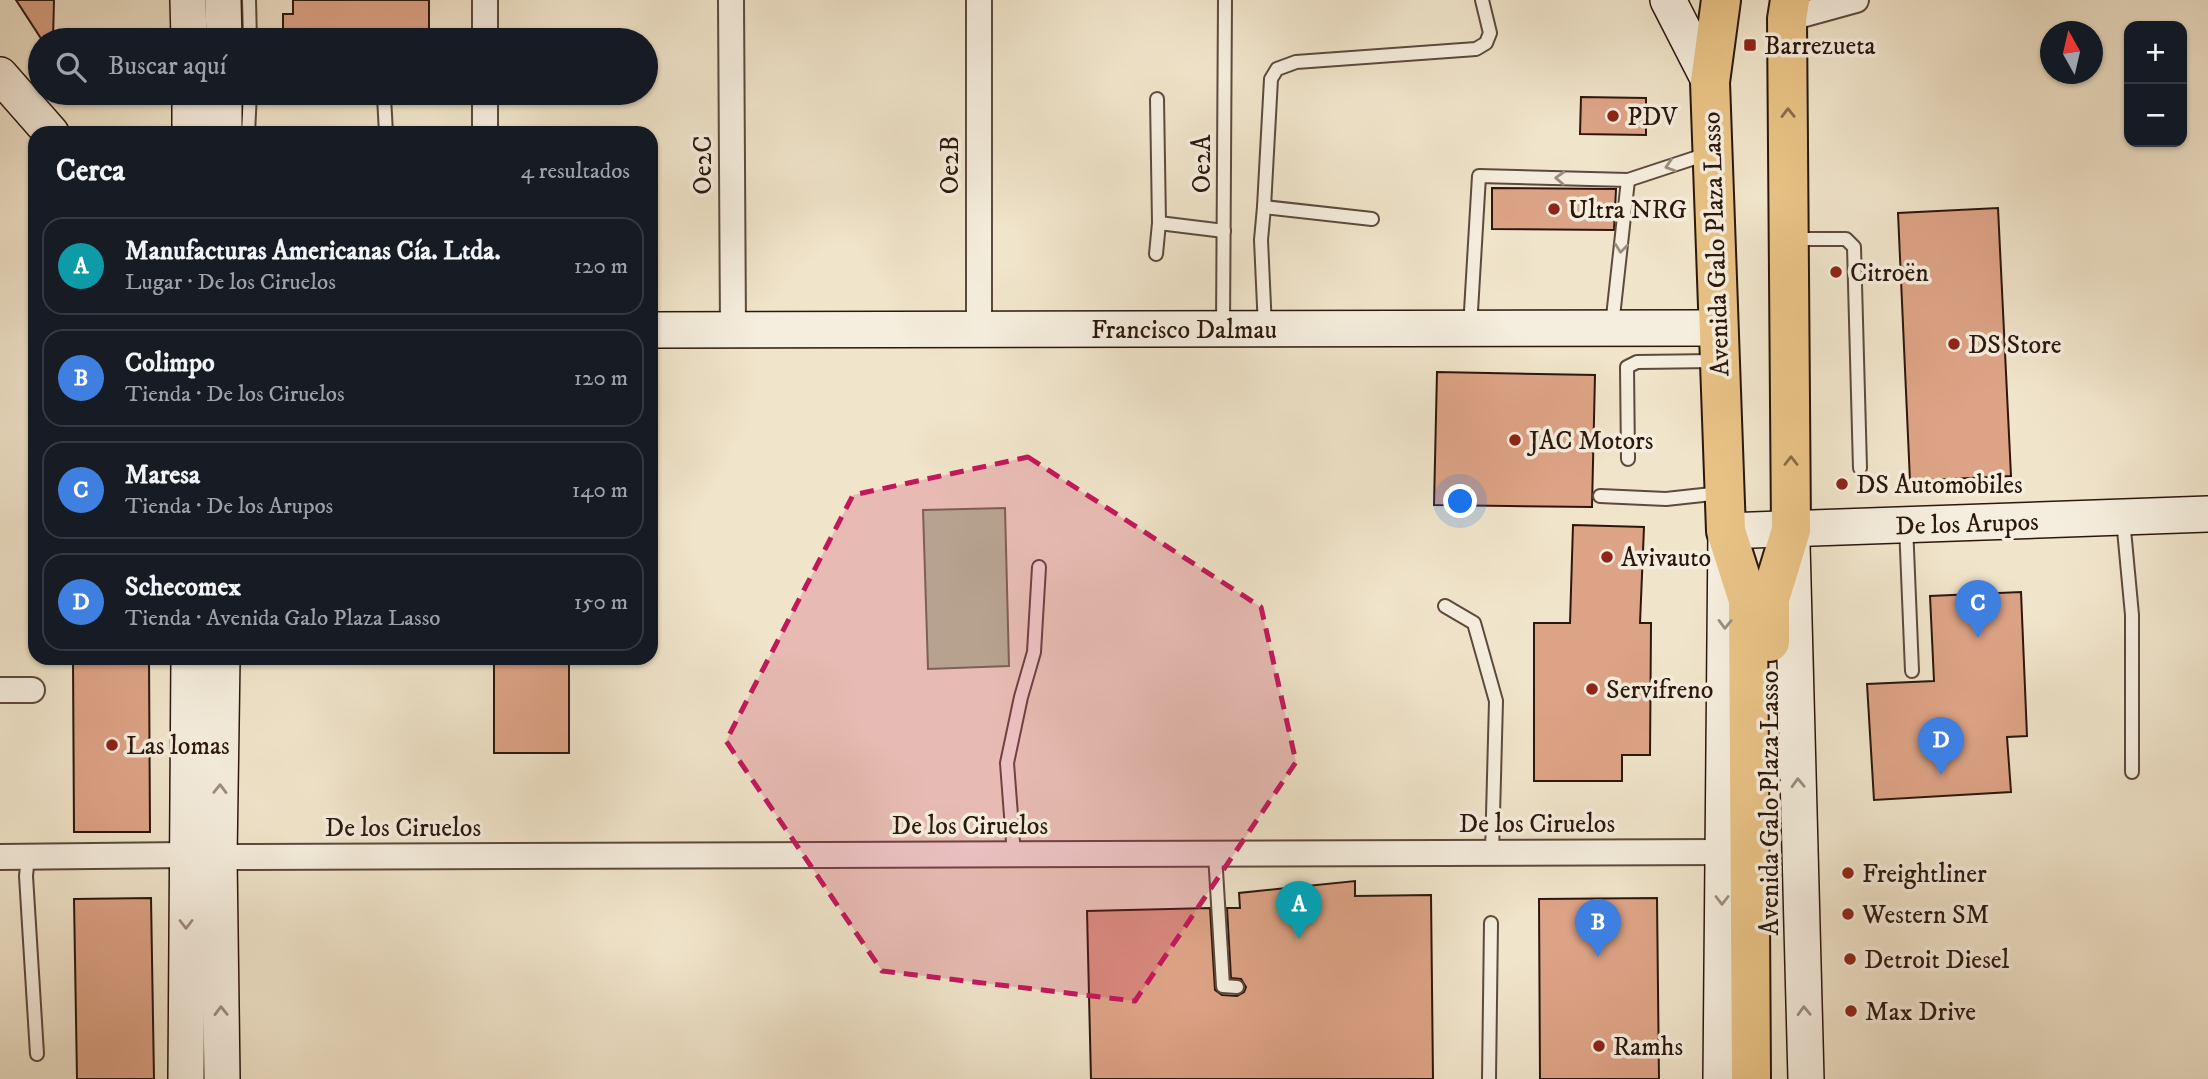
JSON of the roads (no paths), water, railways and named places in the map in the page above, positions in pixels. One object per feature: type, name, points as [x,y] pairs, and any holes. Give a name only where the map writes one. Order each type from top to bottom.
[{"type":"main road","points":[[188,0],[189,28]]},
{"type":"main road","points":[[1668,0],[1710,82]]},
{"type":"main road","name":"Avenida Galo Plaza Lasso","points":[[1721,0],[1710,82],[1726,531],[1721,1079]]},
{"type":"main road","name":"Avenida Galo Plaza Lasso","points":[[1789,9],[1791,530],[1806,1079]]},
{"type":"main road","points":[[0,75],[45,126]]},
{"type":"main road","points":[[190,105],[190,126]]},
{"type":"main road","points":[[224,105],[224,126]]},
{"type":"main road","name":"Francisco Dalmau","points":[[658,330],[1612,328],[1718,344]]},
{"type":"main road","name":"De los Arupos","points":[[1726,531],[2208,514]]},
{"type":"main road","name":"Avenida Galo Plaza Lasso","points":[[1770,1079],[1770,599],[1791,530]]},
{"type":"main road","name":"Avenida Galo Plaza Lasso","points":[[1726,531],[1748,600],[1751,1079]]},
{"type":"main road","points":[[189,665],[222,1079]]},
{"type":"main road","points":[[186,1079],[221,665]]},
{"type":"street","points":[[485,0],[485,28]]},
{"type":"street","name":"Oe2C","points":[[731,0],[733,330]]},
{"type":"street","name":"Oe2B","points":[[979,0],[979,331]]},
{"type":"street","points":[[1789,9],[1856,0]]},
{"type":"street","points":[[485,105],[485,126]]},
{"type":"street","points":[[0,690],[32,690]]},
{"type":"street","name":"De los Ciruelos","points":[[0,857],[1722,852]]},
{"type":"lane","points":[[234,26],[249,0]]},
{"type":"lane","name":"Oe2A","points":[[1223,329],[1225,0]]},
{"type":"lane","points":[[1265,329],[1261,240],[1271,79],[1277,69],[1296,62],[1476,49],[1486,43],[1490,33],[1482,0]]},
{"type":"lane","points":[[1156,254],[1159,223],[1157,99]]},
{"type":"lane","points":[[248,126],[249,105]]},
{"type":"lane","points":[[384,105],[386,126]]},
{"type":"lane","points":[[1470,328],[1479,176],[1628,180],[1712,153]]},
{"type":"lane","points":[[1612,328],[1628,180]]},
{"type":"lane","points":[[1264,207],[1372,219]]},
{"type":"lane","points":[[1159,223],[1224,230]]},
{"type":"lane","points":[[1790,239],[1846,239],[1854,247],[1860,468]]},
{"type":"lane","points":[[1628,459],[1627,367],[1637,362],[1718,344]]},
{"type":"lane","points":[[1600,496],[1666,499],[1725,493]]},
{"type":"lane","points":[[2123,519],[2132,615],[2132,772]]},
{"type":"lane","points":[[1906,525],[1912,671]]},
{"type":"lane","points":[[1014,855],[1007,763],[1034,652],[1039,567]]},
{"type":"lane","points":[[1445,606],[1474,624],[1496,701],[1492,853]]},
{"type":"lane","points":[[1215,854],[1223,986],[1237,987]]},
{"type":"lane","points":[[27,856],[37,1054]]},
{"type":"lane","points":[[1489,1079],[1491,923]]},
{"type":"place","name":"Barrezueta","points":[[1750,45]]},
{"type":"place","name":"PDV","points":[[1613,116]]},
{"type":"place","name":"Ultra NRG","points":[[1554,209]]},
{"type":"place","name":"Citroën","points":[[1836,272]]},
{"type":"place","name":"DS Store","points":[[1954,344]]},
{"type":"place","name":"JAC Motors","points":[[1515,440]]},
{"type":"place","name":"DS Automobiles","points":[[1842,484]]},
{"type":"place","name":"Avivauto","points":[[1607,557]]},
{"type":"place","name":"Maresa","points":[[1978,638]]},
{"type":"place","name":"Servifreno","points":[[1592,689]]},
{"type":"place","name":"Las lomas","points":[[112,745]]},
{"type":"place","name":"Schecomex","points":[[1941,775]]},
{"type":"place","name":"Freightliner","points":[[1848,873]]},
{"type":"place","name":"Western SM","points":[[1848,914]]},
{"type":"place","name":"Manufacturas Americanas Cía. Ltda.","points":[[1299,939]]},
{"type":"place","name":"Colimpo","points":[[1598,957]]},
{"type":"place","name":"Detroit Diesel","points":[[1850,959]]},
{"type":"place","name":"Max Drive","points":[[1851,1011]]},
{"type":"place","name":"Ramhs","points":[[1599,1046]]}]
